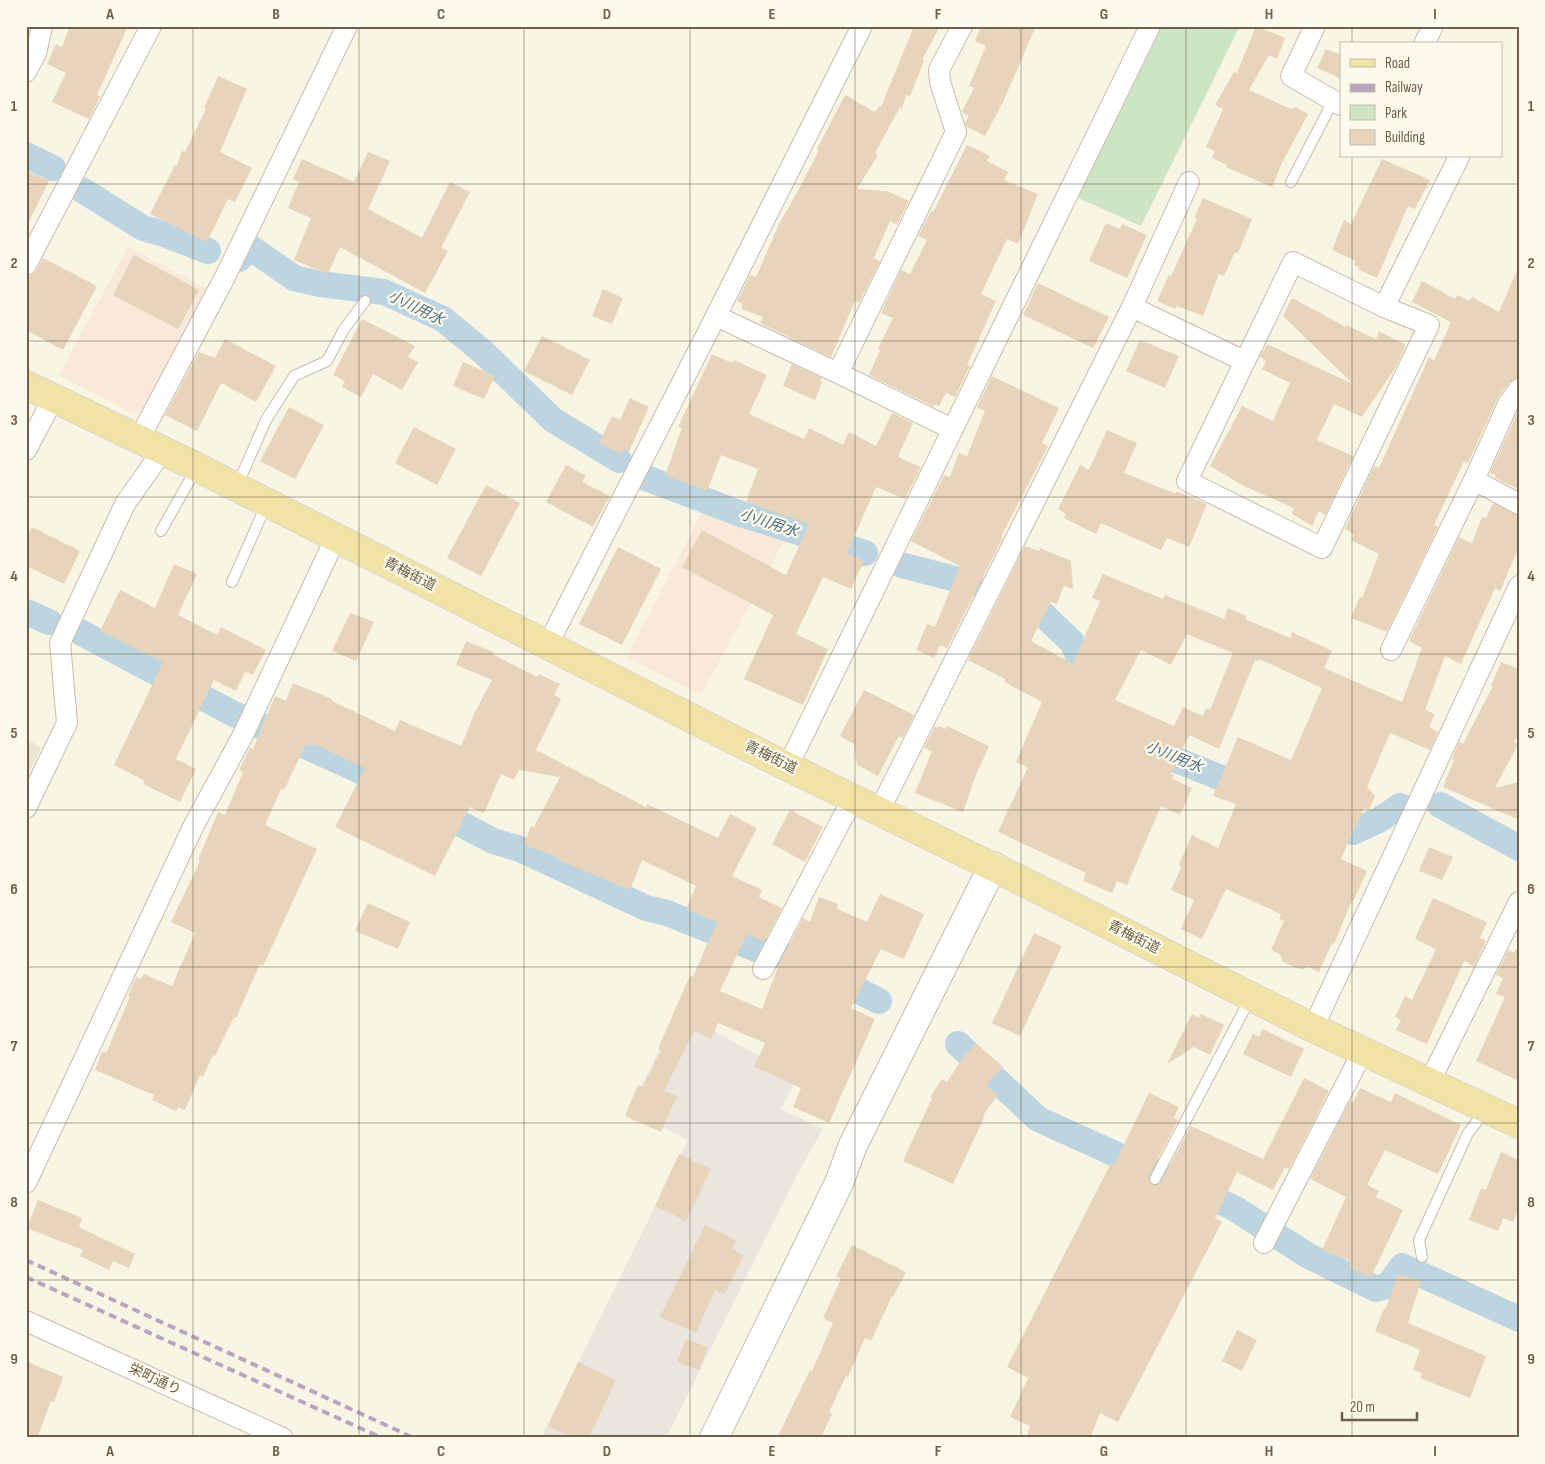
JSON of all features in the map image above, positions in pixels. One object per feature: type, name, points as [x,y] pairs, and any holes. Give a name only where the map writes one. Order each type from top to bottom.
[{"type":"main road","name":"青梅街道","points":[[26,386],[163,450],[854,800],[993,866],[1313,1028],[1519,1124]]},
{"type":"street","points":[[26,72],[36,53],[42,26]]},
{"type":"street","points":[[26,266],[151,26]]},
{"type":"street","points":[[139,439],[229,268],[347,26]]},
{"type":"street","points":[[548,644],[862,26]]},
{"type":"street","points":[[838,373],[956,132],[940,82],[939,70],[962,26]]},
{"type":"street","points":[[788,766],[1150,26]]},
{"type":"street","points":[[1315,26],[1290,76],[1337,103]]},
{"type":"street","points":[[1425,42],[1433,26]]},
{"type":"street","points":[[1384,307],[1458,158]]},
{"type":"street","points":[[879,811],[1132,307],[1189,182]]},
{"type":"street","points":[[1293,262],[1384,307],[1429,325],[1322,548],[1187,481],[1244,361],[1293,262]]},
{"type":"street","points":[[1132,307],[1244,361]]},
{"type":"street","points":[[716,316],[952,429]]},
{"type":"street","points":[[1391,650],[1474,480],[1508,404],[1519,389]]},
{"type":"street","points":[[26,450],[53,399]]},
{"type":"street","points":[[26,808],[67,723],[60,642],[125,504],[163,450]]},
{"type":"street","points":[[1474,480],[1519,504]]},
{"type":"street","points":[[26,1183],[193,827],[244,735],[336,537]]},
{"type":"street","points":[[1313,1028],[1519,586]]},
{"type":"street","points":[[764,969],[775,944],[844,815],[854,800]]},
{"type":"street","points":[[714,1438],[839,1184],[853,1145],[993,866]]},
{"type":"street","points":[[1429,1083],[1519,902]]},
{"type":"street","points":[[1264,1243],[1363,1051]]},
{"type":"street","name":"栄町通り","points":[[26,1321],[283,1438]]},
{"type":"lane","points":[[1291,182],[1337,103]]},
{"type":"lane","points":[[236,487],[266,420],[294,376],[327,361],[344,329],[365,301]]},
{"type":"lane","points":[[161,531],[197,467]]},
{"type":"lane","points":[[232,582],[267,502]]},
{"type":"lane","points":[[1155,1179],[1251,996]]},
{"type":"lane","points":[[1422,1258],[1420,1240],[1468,1133],[1486,1110]]},
{"type":"shaded area","points":[[128,247],[207,289],[144,409],[133,414],[59,375]]},
{"type":"shaded area","points":[[703,510],[785,539],[701,695],[627,657]]},
{"type":"shaded area","points":[[26,739],[42,747],[26,779]]},
{"type":"shaded area","points":[[679,1012],[798,1077],[781,1109],[823,1129],[801,1167],[666,1438],[541,1438],[688,1140],[629,1110]]},
{"type":"green space","points":[[1160,26],[1240,26],[1141,226],[1078,198]]},
{"type":"building","points":[[70,26],[128,26],[97,95],[100,97],[89,119],[52,102],[66,73],[47,64],[56,44],[62,47]]},
{"type":"building","points":[[914,26],[940,26],[922,60],[924,61],[910,96],[906,95],[902,108],[900,107],[875,153],[878,155],[857,189],[887,191],[909,201],[897,225],[890,221],[874,258],[880,261],[859,303],[855,301],[831,357],[760,323],[763,317],[742,309],[742,304],[737,301],[750,275],[756,277],[779,224],[819,150],[817,149],[845,95],[875,112],[879,106],[881,107]]},
{"type":"building","points":[[981,26],[1036,26],[1003,102],[985,136],[966,126],[965,122],[969,116],[962,112],[974,88],[969,86],[986,46],[975,41]]},
{"type":"building","points":[[1256,26],[1285,38],[1277,59],[1269,55],[1249,90],[1291,109],[1295,107],[1308,114],[1282,163],[1272,187],[1226,167],[1227,165],[1212,158],[1215,151],[1206,147],[1223,109],[1215,105],[1234,72],[1237,73]]},
{"type":"building","points":[[1326,49],[1340,55],[1340,79],[1317,68]]},
{"type":"building","points":[[218,76],[247,89],[220,152],[252,168],[235,202],[228,199],[207,242],[150,214],[175,165],[177,166],[182,151],[185,152],[206,109],[204,108]]},
{"type":"building","points":[[967,145],[990,156],[987,161],[1008,172],[1004,180],[1038,194],[1018,244],[1007,239],[981,294],[996,301],[967,365],[970,366],[955,397],[946,393],[939,406],[935,404],[934,407],[869,375],[880,350],[878,349],[893,318],[881,313],[901,270],[910,274],[927,240],[918,236],[931,211],[933,212]]},
{"type":"building","points":[[368,152],[390,161],[368,209],[422,238],[450,182],[470,192],[441,248],[448,251],[425,293],[340,247],[328,274],[294,260],[311,218],[288,208],[299,182],[293,179],[302,159],[354,182]]},
{"type":"building","points":[[1382,159],[1430,180],[1415,209],[1408,206],[1377,278],[1358,269],[1359,267],[1354,265],[1356,261],[1332,250],[1344,220],[1351,224]]},
{"type":"building","points":[[26,170],[49,181],[26,228]]},
{"type":"building","points":[[1203,198],[1252,219],[1238,253],[1235,252],[1224,276],[1219,274],[1203,316],[1177,306],[1175,309],[1157,301],[1169,275],[1171,276],[1197,219],[1194,218]]},
{"type":"building","points":[[1106,223],[1120,229],[1122,224],[1147,235],[1127,278],[1089,261]]},
{"type":"building","points":[[134,255],[199,290],[178,329],[113,295]]},
{"type":"building","points":[[43,258],[97,286],[63,350],[26,330],[26,277],[36,271]]},
{"type":"building","points":[[1519,266],[1519,377],[1510,382],[1498,397],[1468,463],[1464,461],[1434,525],[1438,527],[1387,632],[1351,618],[1360,597],[1362,598],[1379,554],[1351,540],[1354,535],[1345,529],[1374,466],[1379,468],[1429,357],[1434,361],[1451,322],[1412,302],[1422,281],[1455,299],[1457,295],[1469,301],[1472,297],[1499,312]]},
{"type":"building","points":[[1038,283],[1109,317],[1093,348],[1023,315]]},
{"type":"building","points":[[603,289],[623,298],[612,324],[592,316]]},
{"type":"building","points":[[1292,298],[1346,327],[1346,325],[1376,339],[1379,331],[1406,345],[1396,367],[1362,417],[1334,404],[1317,440],[1353,456],[1325,515],[1319,511],[1312,526],[1292,514],[1294,508],[1244,486],[1210,466],[1242,406],[1273,421],[1290,383],[1262,369],[1266,361],[1260,357],[1267,344],[1353,384],[1283,316]]},
{"type":"building","points":[[362,319],[415,346],[408,357],[418,362],[402,390],[373,374],[361,397],[342,387],[345,381],[333,375]]},
{"type":"building","points":[[542,336],[590,360],[572,395],[524,371]]},
{"type":"building","points":[[225,339],[276,366],[256,402],[221,383],[197,431],[165,415],[199,352],[215,358]]},
{"type":"building","points":[[1140,340],[1179,356],[1165,388],[1126,371]]},
{"type":"building","points":[[712,354],[732,363],[734,360],[767,375],[749,414],[804,439],[809,428],[843,445],[849,432],[876,446],[892,413],[913,423],[898,457],[921,467],[905,499],[876,487],[847,553],[864,561],[851,589],[823,577],[796,634],[828,649],[803,705],[744,679],[773,615],[682,567],[702,530],[786,575],[809,524],[746,502],[758,469],[721,455],[707,491],[665,475],[682,428],[678,427]]},
{"type":"building","points":[[463,362],[495,376],[484,399],[453,386]]},
{"type":"building","points":[[792,364],[822,378],[815,400],[783,386]]},
{"type":"building","points":[[992,376],[1059,408],[1042,443],[1048,446],[1001,537],[1003,537],[947,648],[940,645],[934,658],[916,650],[927,624],[935,627],[960,566],[911,541],[944,475],[950,477],[959,453],[967,456],[985,411],[977,407]]},
{"type":"building","points":[[630,398],[649,407],[629,451],[624,449],[621,454],[599,443],[612,416],[620,420]]},
{"type":"building","points":[[289,407],[324,425],[295,479],[260,461]]},
{"type":"building","points":[[1519,409],[1519,490],[1490,473]]},
{"type":"building","points":[[414,427],[456,449],[437,485],[395,463]]},
{"type":"building","points":[[1107,430],[1137,443],[1124,473],[1207,504],[1189,547],[1167,538],[1161,550],[1101,523],[1096,534],[1064,518],[1066,514],[1058,509],[1080,465],[1089,470]]},
{"type":"building","points":[[566,465],[586,476],[582,482],[610,496],[593,527],[546,502]]},
{"type":"building","points":[[486,485],[520,503],[481,576],[447,558]]},
{"type":"building","points":[[1493,503],[1519,516],[1517,537],[1519,547],[1500,591],[1495,588],[1461,664],[1445,656],[1425,710],[1435,714],[1429,727],[1438,732],[1430,750],[1390,733],[1367,787],[1375,796],[1369,810],[1364,808],[1341,859],[1367,871],[1354,900],[1352,900],[1334,944],[1332,943],[1319,972],[1308,967],[1303,969],[1296,968],[1283,962],[1280,954],[1271,950],[1284,921],[1279,919],[1281,914],[1226,889],[1202,939],[1181,929],[1194,900],[1171,890],[1181,868],[1179,864],[1192,835],[1218,848],[1236,804],[1213,796],[1238,737],[1291,760],[1322,688],[1259,659],[1258,661],[1255,660],[1219,749],[1189,735],[1171,774],[1174,775],[1172,779],[1192,788],[1180,815],[1161,806],[1127,885],[1117,881],[1112,893],[1083,881],[1086,873],[998,832],[1028,767],[1016,762],[1042,702],[1004,682],[1005,679],[968,660],[1025,546],[1039,551],[1040,548],[1071,561],[1073,589],[1064,586],[1057,604],[1051,602],[1031,641],[1073,664],[1100,601],[1092,598],[1103,574],[1163,599],[1165,595],[1224,619],[1228,608],[1247,616],[1245,619],[1290,638],[1292,632],[1332,651],[1324,668],[1402,702],[1422,648],[1409,641],[1459,537],[1472,543],[1482,517],[1486,518]],"holes":[[[1187,634],[1233,653],[1210,710],[1206,708],[1203,716],[1183,707],[1174,726],[1115,700],[1141,650],[1171,665]]]},
{"type":"building","points":[[32,527],[80,551],[64,584],[26,566],[26,539]]},
{"type":"building","points":[[618,547],[661,569],[622,645],[579,624]]},
{"type":"building","points":[[174,564],[197,574],[178,615],[217,635],[221,627],[266,650],[253,675],[245,672],[236,691],[214,680],[176,759],[196,769],[180,802],[143,784],[145,781],[114,765],[163,662],[100,631],[120,590],[155,608]]},
{"type":"building","points":[[350,613],[374,622],[356,661],[332,651]]},
{"type":"building","points":[[466,641],[493,652],[492,654],[537,677],[539,674],[560,684],[554,695],[561,699],[536,750],[646,807],[647,804],[718,838],[730,814],[757,828],[732,876],[762,890],[759,897],[782,908],[764,942],[747,934],[720,991],[762,1009],[780,962],[803,918],[810,922],[819,897],[838,904],[837,909],[867,922],[880,894],[924,914],[904,959],[881,949],[851,1008],[875,1019],[829,1123],[793,1107],[801,1088],[754,1067],[765,1043],[718,1023],[711,1039],[694,1031],[664,1091],[677,1096],[661,1132],[625,1116],[638,1085],[643,1087],[661,1050],[658,1049],[680,998],[690,976],[693,977],[717,922],[686,909],[696,886],[642,860],[630,890],[556,859],[557,857],[524,845],[531,826],[534,827],[560,777],[519,770],[514,780],[501,774],[484,813],[470,807],[435,876],[335,827],[365,768],[314,744],[312,747],[306,744],[284,790],[281,789],[265,825],[317,849],[263,966],[260,964],[236,1018],[234,1017],[203,1077],[200,1075],[185,1110],[178,1107],[176,1111],[152,1100],[154,1095],[95,1070],[102,1051],[106,1053],[130,997],[128,996],[136,977],[141,979],[144,974],[172,986],[195,933],[171,922],[200,861],[198,860],[218,812],[225,815],[243,772],[239,770],[250,747],[253,749],[275,696],[286,701],[293,683],[332,699],[332,701],[395,731],[400,720],[461,746],[475,712],[492,680],[456,665]]},
{"type":"building","points":[[1501,662],[1519,669],[1519,733],[1514,742],[1518,744],[1495,788],[1519,782],[1519,820],[1443,787],[1459,742],[1463,744],[1493,686],[1491,686]]},
{"type":"building","points":[[864,690],[914,715],[903,738],[899,736],[878,776],[857,765],[854,744],[840,736]]},
{"type":"building","points":[[935,726],[946,729],[947,726],[989,746],[971,787],[963,812],[915,793],[932,751],[924,748]]},
{"type":"building","points":[[790,810],[823,827],[805,862],[772,844]]},
{"type":"building","points":[[1429,847],[1453,857],[1442,880],[1419,871]]},
{"type":"building","points":[[1433,898],[1487,922],[1480,938],[1486,941],[1474,966],[1464,961],[1427,1044],[1396,1030],[1401,1020],[1395,1017],[1405,996],[1412,1000],[1436,949],[1415,939]]},
{"type":"building","points":[[368,903],[410,922],[398,949],[355,931]]},
{"type":"building","points":[[1034,933],[1062,946],[1020,1036],[992,1023]]},
{"type":"building","points":[[1519,944],[1519,1081],[1476,1061],[1505,997],[1496,994],[1503,978],[1496,975],[1508,950],[1514,953]]},
{"type":"building","points":[[1192,1014],[1199,1018],[1201,1014],[1224,1025],[1210,1055],[1194,1047],[1167,1064]]},
{"type":"building","points":[[1263,1029],[1304,1049],[1291,1077],[1243,1054],[1253,1034],[1259,1037]]},
{"type":"building","points":[[976,1043],[1003,1067],[986,1085],[998,1095],[984,1114],[983,1120],[953,1184],[903,1161],[932,1098],[930,1097],[942,1079],[947,1082],[964,1056]]},
{"type":"building","points":[[1304,1078],[1329,1091],[1289,1169],[1285,1167],[1273,1190],[1237,1172],[1215,1218],[1222,1222],[1118,1422],[1100,1413],[1090,1438],[1026,1438],[1030,1426],[1010,1417],[1028,1378],[1007,1367],[1111,1163],[1114,1165],[1149,1093],[1179,1107],[1174,1118],[1178,1120],[1149,1176],[1150,1183],[1156,1186],[1161,1182],[1191,1126],[1263,1159]]},
{"type":"building","points":[[1360,1088],[1391,1102],[1395,1093],[1461,1125],[1438,1174],[1385,1150],[1367,1185],[1379,1191],[1376,1197],[1403,1210],[1371,1277],[1349,1268],[1351,1261],[1322,1250],[1346,1197],[1310,1179],[1350,1101],[1353,1103]]},
{"type":"building","points":[[1501,1152],[1519,1160],[1519,1209],[1513,1222],[1503,1218],[1498,1231],[1469,1220],[1481,1188],[1486,1190]]},
{"type":"building","points":[[679,1154],[711,1169],[686,1221],[655,1206]]},
{"type":"building","points":[[38,1200],[82,1218],[79,1227],[135,1254],[129,1268],[113,1261],[109,1270],[80,1256],[83,1250],[27,1228]]},
{"type":"building","points":[[705,1225],[736,1240],[732,1249],[744,1255],[725,1294],[715,1290],[696,1333],[660,1317]]},
{"type":"building","points":[[852,1245],[906,1272],[892,1296],[871,1341],[865,1338],[848,1377],[846,1376],[829,1412],[832,1414],[821,1438],[777,1438],[810,1370],[812,1371],[833,1323],[823,1318],[841,1279],[836,1276]]},
{"type":"building","points":[[1398,1274],[1421,1281],[1408,1323],[1486,1356],[1470,1398],[1420,1378],[1422,1373],[1413,1370],[1420,1350],[1375,1331],[1386,1308]]},
{"type":"building","points":[[1237,1330],[1257,1340],[1242,1371],[1222,1361]]},
{"type":"building","points":[[686,1339],[708,1347],[699,1370],[677,1362]]},
{"type":"building","points":[[26,1361],[63,1377],[54,1402],[51,1401],[37,1438],[26,1438]]},
{"type":"building","points":[[578,1362],[616,1380],[589,1438],[573,1438],[548,1426]]},
{"type":"waterway","name":"小川用水","points":[[26,155],[53,168]]},
{"type":"waterway","name":"小川用水","points":[[82,190],[143,228],[208,251]]},
{"type":"waterway","name":"小川用水","points":[[239,259],[251,248],[294,278],[320,284],[384,292],[443,319],[483,352],[553,420],[619,460]]},
{"type":"waterway","name":"小川用水","points":[[646,478],[741,514],[865,553]]},
{"type":"waterway","name":"小川用水","points":[[901,565],[971,583]]},
{"type":"waterway","name":"小川用水","points":[[1014,599],[1034,606],[1072,642],[1092,687]]},
{"type":"waterway","points":[[26,612],[49,622]]},
{"type":"waterway","points":[[80,632],[232,713],[356,769],[395,789]]},
{"type":"waterway","name":"小川用水","points":[[1144,747],[1254,791]]},
{"type":"waterway","name":"小川用水","points":[[1440,805],[1519,848]]},
{"type":"waterway","name":"小川用水","points":[[1320,818],[1353,832],[1379,820],[1400,806]]},
{"type":"waterway","points":[[429,807],[493,841],[520,849],[646,908],[667,913],[756,949],[793,958],[879,1001]]},
{"type":"waterway","points":[[958,1044],[1038,1119],[1234,1208],[1307,1255],[1376,1289],[1389,1285],[1402,1266],[1519,1319]]},
{"type":"railway","points":[[26,1260],[414,1438]]},
{"type":"railway","points":[[26,1277],[382,1438]]}]
